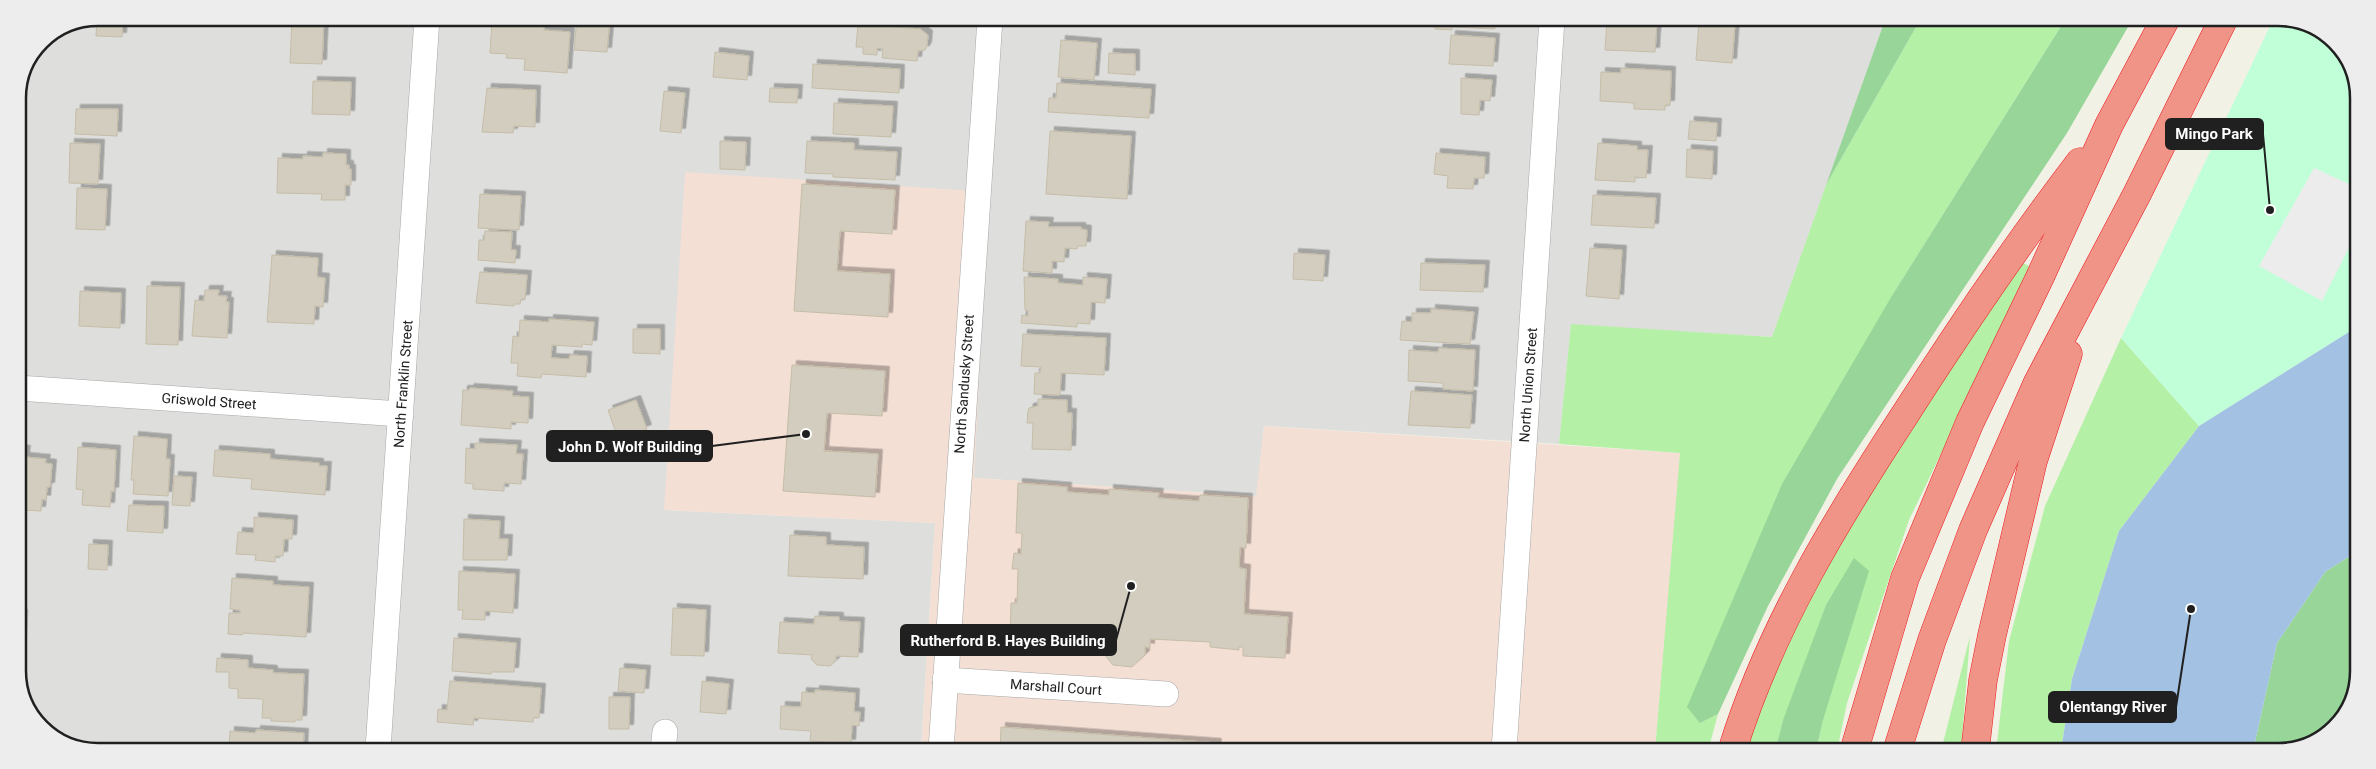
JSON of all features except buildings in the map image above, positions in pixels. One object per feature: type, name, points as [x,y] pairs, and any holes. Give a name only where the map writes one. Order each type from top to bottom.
[{"type":"highway","points":[[1856,743],[1905,578],[1970,422],[2040,277],[2109,126],[2162,26]]},
{"type":"highway","points":[[1900,743],[1932,640],[1973,530],[2037,384],[2093,279],[2220,26]]},
{"type":"highway","points":[[1735,743],[1767,656],[1785,616],[1848,502],[1980,298],[2032,225],[2109,126]]},
{"type":"highway","points":[[1977,743],[1983,680],[2033,461],[2093,279]]},
{"type":"street","name":"North Franklin Street","points":[[378,743],[426,26]]},
{"type":"street","name":"North Sandusky Street","points":[[941,743],[990,26]]},
{"type":"street","name":"North Union Street","points":[[1504,743],[1552,26]]},
{"type":"street","name":"Griswold Street","points":[[26,389],[401,414]]},
{"type":"street","name":"Marshall Court","points":[[945,680],[1166,694]]},
{"type":"shaded area","points":[[98,26],[1883,26],[1772,337],[1571,325],[1559,444],[1264,426],[1257,496],[973,478],[989,192],[664,510],[935,523],[921,743],[693,743],[654,740],[654,743],[98,743],[70,737],[58,731],[47,722],[32,699],[26,676],[26,98],[32,70],[38,58],[47,47],[58,38],[70,32]]},
{"type":"shaded area","points":[[2314,168],[2350,184],[2350,246],[2322,301],[2259,266]]},
{"type":"shaded area","points":[[685,172],[989,192],[974,478],[1256,496],[1264,426],[1681,453],[1656,743],[921,743],[935,523],[664,510]]},
{"type":"shaded area","points":[[654,740],[693,743],[654,743]]},
{"type":"green space","points":[[1883,26],[1917,26],[1826,185]]},
{"type":"green space","points":[[1917,26],[2061,26],[1893,294],[1700,723],[1718,714],[1710,743],[1656,743],[1680,453],[1559,444],[1571,324],[1772,337],[1826,185]]},
{"type":"green space","points":[[2061,26],[2129,26],[2067,133],[1837,479],[1768,606],[1718,714],[1700,723],[1687,707],[1782,484],[1893,294]]},
{"type":"green space","points":[[2270,26],[2297,29],[2322,41],[2340,62],[2350,93],[2350,331],[2199,426],[2121,338]]},
{"type":"green space","points":[[2019,261],[2031,267],[1909,520],[1847,703],[1839,743],[1818,743],[1823,720],[1783,720],[1777,743],[1747,743],[1781,649],[1843,527]]},
{"type":"green space","points":[[2121,338],[2199,426],[2119,531],[2072,679],[2062,743],[1997,743],[2009,641],[2045,506]]},
{"type":"green space","points":[[2350,556],[2350,671],[2347,690],[2342,703],[2338,711],[2322,728],[2310,735],[2287,742],[2255,743],[2277,643],[2325,572]]},
{"type":"green space","points":[[1854,558],[1869,571],[1823,720],[1818,743],[1777,743],[1783,720],[1826,605]]},
{"type":"green space","points":[[1970,636],[1962,743],[1943,743]]},
{"type":"water","points":[[2350,331],[2350,556],[2325,572],[2277,643],[2255,743],[2062,743],[2072,679],[2119,531],[2199,426]]},
{"type":"place","name":"Mingo Park","points":[[2270,210]]},
{"type":"place","name":"John D. Wolf Building","points":[[806,434]]},
{"type":"place","name":"Rutherford B. Hayes Building","points":[[1131,586]]},
{"type":"place","name":"Olentangy River","points":[[2191,609]]}]
